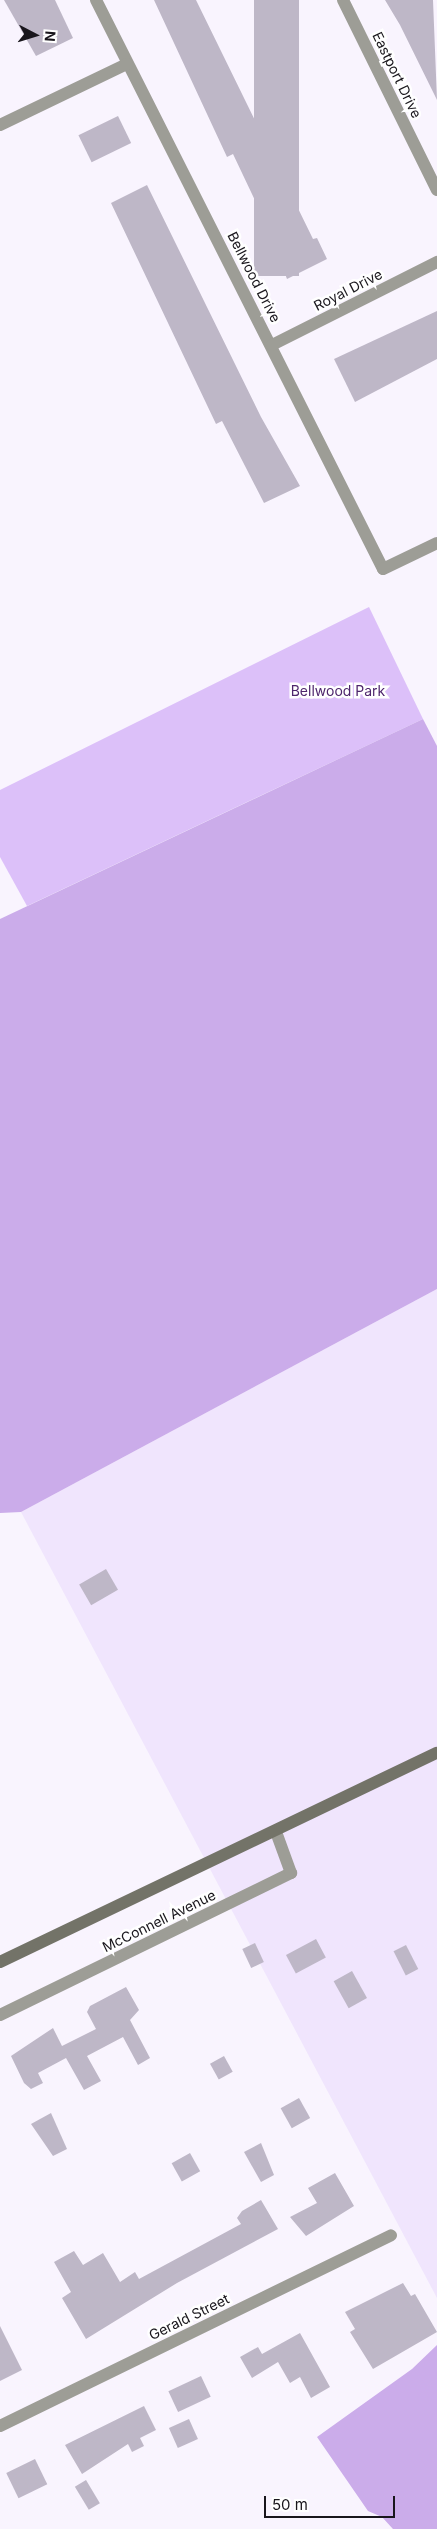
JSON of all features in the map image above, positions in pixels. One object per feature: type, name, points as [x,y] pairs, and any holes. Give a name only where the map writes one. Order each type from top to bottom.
[{"type":"main road","points":[[0,1962],[276,1832],[437,1753]]},
{"type":"street","name":"Bellwood Drive","points":[[96,0],[272,345],[383,569],[437,543]]},
{"type":"street","name":"Eastport Drive","points":[[343,0],[437,190]]},
{"type":"street","points":[[0,125],[127,64]]},
{"type":"street","name":"Royal Drive","points":[[272,345],[437,262]]},
{"type":"street","name":"McConnell Avenue","points":[[0,2014],[291,1873],[276,1832]]},
{"type":"street","name":"Gerald Street","points":[[0,2426],[391,2235]]},
{"type":"shaded area","points":[[423,719],[437,746],[437,1289],[21,1512],[0,1513],[0,919]]},
{"type":"shaded area","points":[[437,1289],[437,2298],[21,1512]]},
{"type":"shaded area","points":[[437,2345],[437,2529],[393,2529],[382,2517],[368,2511],[317,2437],[412,2369]]},
{"type":"green space","name":"Bellwood Park","points":[[369,607],[423,719],[27,906],[0,857],[0,790]]},
{"type":"building","points":[[4,0],[55,0],[73,38],[36,56]]},
{"type":"building","points":[[154,0],[196,0],[313,239],[317,238],[327,259],[287,279],[262,215],[233,154],[227,157]]},
{"type":"building","points":[[254,0],[299,0],[299,276],[254,276]]},
{"type":"building","points":[[385,0],[433,0],[437,100],[400,25]]},
{"type":"building","points":[[118,116],[131,143],[92,162],[78,135]]},
{"type":"building","points":[[147,185],[261,417],[300,486],[264,503],[222,421],[216,424],[111,203]]},
{"type":"building","points":[[437,311],[437,359],[355,402],[334,359]]},
{"type":"building","points":[[106,1569],[118,1590],[91,1605],[79,1584]]},
{"type":"building","points":[[316,1939],[326,1958],[296,1974],[286,1955]]},
{"type":"building","points":[[255,1943],[264,1962],[251,1968],[242,1949]]},
{"type":"building","points":[[406,1945],[418,1969],[406,1975],[394,1951]]},
{"type":"building","points":[[352,1971],[367,1998],[349,2008],[334,1981]]},
{"type":"building","points":[[126,1987],[139,2010],[130,2020],[150,2058],[138,2065],[123,2037],[87,2056],[101,2081],[84,2090],[66,2058],[38,2073],[43,2083],[31,2089],[24,2083],[11,2056],[53,2028],[62,2046],[96,2029],[87,2012],[90,2006]]},
{"type":"building","points":[[224,2056],[233,2072],[219,2080],[210,2064]]},
{"type":"building","points":[[299,2098],[310,2118],[292,2128],[281,2108]]},
{"type":"building","points":[[51,2113],[67,2149],[53,2156],[31,2124]]},
{"type":"building","points":[[261,2143],[274,2175],[261,2182],[244,2152]]},
{"type":"building","points":[[190,2153],[200,2171],[182,2182],[172,2163]]},
{"type":"building","points":[[335,2173],[354,2206],[306,2236],[290,2217],[317,2203],[308,2188]]},
{"type":"building","points":[[261,2200],[278,2229],[177,2283],[86,2339],[62,2298],[71,2292],[54,2262],[74,2251],[83,2265],[103,2253],[120,2282],[135,2272],[139,2279],[241,2224],[237,2218],[242,2211]]},
{"type":"building","points":[[403,2283],[411,2296],[415,2294],[437,2332],[373,2369],[350,2332],[355,2329],[345,2312]]},
{"type":"building","points":[[0,2326],[22,2370],[0,2381]]},
{"type":"building","points":[[300,2333],[330,2387],[311,2398],[300,2377],[290,2383],[278,2362],[252,2378],[240,2357],[258,2347],[262,2354]]},
{"type":"building","points":[[201,2376],[211,2397],[178,2412],[168,2391]]},
{"type":"building","points":[[144,2406],[156,2430],[140,2438],[144,2446],[132,2452],[128,2444],[82,2474],[65,2445]]},
{"type":"building","points":[[189,2419],[198,2439],[178,2448],[169,2428]]},
{"type":"building","points":[[35,2459],[47,2484],[19,2498],[6,2473]]},
{"type":"building","points":[[86,2480],[100,2503],[89,2510],[75,2487]]}]
